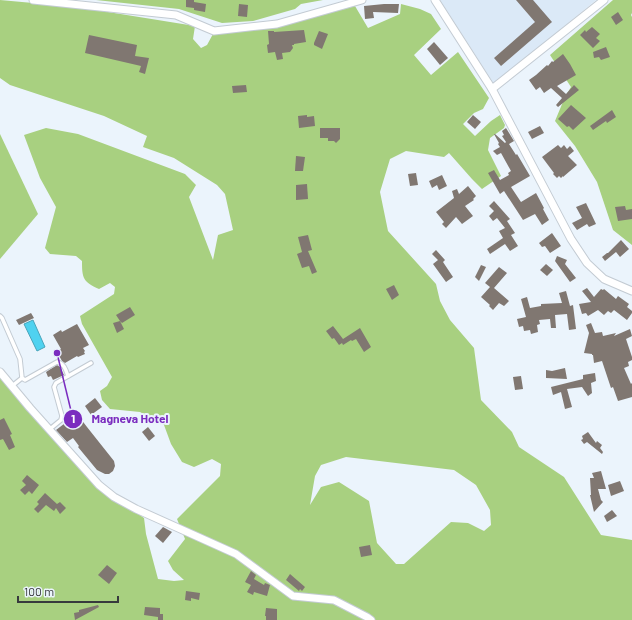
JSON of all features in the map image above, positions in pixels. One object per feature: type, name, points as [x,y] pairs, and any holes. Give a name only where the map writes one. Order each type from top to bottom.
[{"type":"street","points":[[33,0],[176,16],[214,31],[276,24],[362,0]]},
{"type":"street","points":[[435,0],[492,89],[571,239],[587,263],[604,279],[632,291]]},
{"type":"street","points":[[492,89],[604,0]]},
{"type":"street","points":[[0,372],[99,485],[114,497],[136,509],[236,554],[293,596],[334,600],[371,620]]},
{"type":"lane","points":[[0,316],[20,358],[22,378]]},
{"type":"lane","points":[[12,386],[22,378],[25,380],[57,362],[60,362],[63,365],[68,376]]},
{"type":"lane","points":[[50,429],[61,420],[62,416],[54,387],[56,383],[91,363]]},
{"type":"shaded area","points":[[440,0],[596,0],[494,84]]},
{"type":"green space","points":[[0,0],[77,7],[195,26],[193,39],[201,48],[207,45],[213,34],[278,27],[355,6],[368,28],[400,14],[401,4],[420,9],[431,14],[441,29],[414,55],[431,75],[458,52],[489,98],[483,109],[474,113],[463,124],[475,136],[500,115],[505,125],[504,128],[490,138],[488,150],[501,176],[482,189],[449,153],[444,157],[406,151],[390,159],[380,192],[388,231],[436,284],[440,301],[450,320],[474,348],[481,400],[512,432],[519,447],[564,477],[601,535],[632,540],[632,620],[0,620],[0,373],[5,373],[35,408],[93,483],[144,518],[146,534],[158,579],[174,581],[184,580],[173,570],[168,561],[185,539],[177,519],[220,476],[221,464],[212,459],[194,467],[182,462],[171,444],[164,425],[140,412],[110,409],[102,400],[100,391],[107,386],[112,377],[82,324],[80,316],[114,294],[115,287],[110,283],[99,289],[90,284],[84,279],[82,272],[82,261],[76,256],[50,254],[45,248],[56,207],[40,178],[24,135],[46,128],[78,134],[185,174],[196,185],[189,197],[213,260],[218,235],[233,230],[225,194],[217,185],[174,158],[143,147],[147,136],[104,116],[10,85],[0,78]],"holes":[[[346,457],[454,470],[476,485],[490,510],[491,525],[484,531],[468,523],[451,522],[404,564],[396,564],[377,543],[369,501],[339,482],[321,487],[310,505],[315,476],[321,465]]]},
{"type":"green space","points":[[96,0],[323,0],[301,4],[295,9],[253,21],[222,23],[179,9]]},
{"type":"green space","points":[[613,0],[632,0],[632,245],[613,230],[597,182],[575,146],[555,121],[571,87],[550,55]]},
{"type":"green space","points":[[0,134],[38,214],[0,259]]},
{"type":"water","points":[[33,320],[45,347],[37,351],[24,324]]},
{"type":"building","points":[[186,0],[194,0],[194,2],[206,4],[205,12],[186,7]]},
{"type":"building","points":[[516,0],[533,0],[552,22],[501,66],[494,58],[535,22]]},
{"type":"building","points":[[239,4],[248,5],[247,17],[238,16]]},
{"type":"building","points":[[399,4],[398,13],[373,12],[374,18],[365,19],[364,6]]},
{"type":"building","points":[[618,12],[623,20],[616,25],[611,17]]},
{"type":"building","points":[[592,27],[600,34],[596,38],[600,41],[593,48],[580,35],[585,30],[586,32]]},
{"type":"building","points":[[304,30],[306,42],[292,45],[293,48],[290,52],[282,53],[283,59],[277,60],[275,52],[268,53],[268,31]]},
{"type":"building","points":[[319,31],[328,34],[322,49],[314,45]]},
{"type":"building","points":[[89,35],[137,45],[135,56],[149,58],[145,74],[139,72],[141,66],[85,53]]},
{"type":"building","points":[[434,42],[448,58],[440,65],[427,49]]},
{"type":"building","points":[[606,47],[610,57],[601,60],[599,57],[594,58],[593,52]]},
{"type":"building","points":[[563,54],[576,75],[557,86],[566,94],[574,85],[579,90],[558,107],[556,105],[562,98],[551,88],[544,93],[540,87],[536,90],[529,80]]},
{"type":"building","points":[[246,85],[247,92],[233,93],[232,86]]},
{"type":"building","points":[[571,105],[586,118],[573,130],[558,119]]},
{"type":"building","points":[[612,110],[616,117],[607,123],[606,121],[593,130],[590,126]]},
{"type":"building","points":[[307,115],[307,117],[314,116],[315,126],[299,128],[298,116]]},
{"type":"building","points":[[473,115],[481,122],[475,129],[467,122]]},
{"type":"building","points":[[540,126],[544,133],[532,139],[528,132]]},
{"type":"building","points":[[320,128],[340,128],[340,139],[336,143],[334,141],[328,141],[328,138],[320,138]]},
{"type":"building","points":[[506,128],[514,141],[509,144],[516,155],[517,154],[530,176],[511,187],[521,202],[536,193],[549,220],[542,225],[535,214],[523,220],[504,191],[500,194],[488,173],[494,170],[500,180],[509,175],[508,173],[511,171],[501,153],[497,155],[493,151],[500,147],[494,134],[505,143],[506,142],[502,136],[504,135],[502,131]]},
{"type":"building","points":[[558,145],[561,148],[564,145],[567,149],[570,146],[574,151],[568,156],[577,165],[561,178],[559,176],[557,178],[553,174],[554,173],[542,157]]},
{"type":"building","points":[[296,156],[305,157],[303,171],[295,171]]},
{"type":"building","points":[[416,173],[418,185],[410,186],[408,174]]},
{"type":"building","points":[[442,175],[447,186],[439,190],[437,185],[432,188],[429,181]]},
{"type":"building","points":[[307,184],[308,199],[296,200],[296,185]]},
{"type":"building","points":[[468,186],[476,196],[473,199],[474,200],[465,206],[473,216],[462,224],[456,217],[446,228],[442,224],[444,222],[436,212],[454,198],[452,191],[457,189],[459,194]]},
{"type":"building","points":[[494,201],[510,219],[507,221],[515,233],[511,235],[518,246],[510,251],[505,244],[490,254],[487,249],[503,238],[499,231],[505,228],[497,218],[493,221],[489,216],[494,211],[489,206]]},
{"type":"building","points":[[586,203],[596,224],[589,227],[587,224],[577,230],[572,223],[582,218],[576,207]]},
{"type":"building","points":[[625,206],[626,210],[632,209],[632,219],[618,221],[615,207]]},
{"type":"building","points":[[552,233],[561,246],[550,253],[545,246],[542,247],[539,243]]},
{"type":"building","points":[[308,235],[312,250],[308,251],[317,272],[312,274],[309,266],[302,268],[297,254],[302,252],[298,237]]},
{"type":"building","points":[[621,240],[629,249],[620,257],[616,252],[605,261],[602,257]]},
{"type":"building","points":[[436,250],[445,260],[443,262],[453,277],[446,282],[433,264],[438,260],[432,254]]},
{"type":"building","points":[[557,256],[567,260],[565,264],[576,278],[570,282],[555,261]]},
{"type":"building","points":[[546,264],[553,270],[547,276],[540,270]]},
{"type":"building","points":[[481,265],[486,267],[479,281],[475,277]]},
{"type":"building","points":[[499,267],[507,273],[494,288],[509,301],[504,306],[499,303],[493,310],[481,297],[490,287],[485,283]]},
{"type":"building","points":[[394,285],[399,295],[392,300],[386,289]]},
{"type":"building","points":[[587,288],[594,297],[601,289],[604,289],[616,299],[618,296],[629,304],[627,307],[632,311],[632,313],[627,320],[614,310],[611,313],[608,311],[604,315],[598,310],[588,316],[586,313],[582,314],[579,304],[591,302],[582,291]]},
{"type":"building","points":[[566,291],[570,306],[573,305],[576,329],[569,330],[567,314],[555,315],[556,328],[551,328],[550,319],[539,320],[540,324],[537,325],[538,332],[531,334],[530,330],[524,331],[523,326],[519,327],[517,319],[526,317],[521,299],[527,297],[530,308],[541,306],[541,304],[562,303],[559,293]]},
{"type":"building","points":[[130,307],[135,315],[122,323],[116,315]]},
{"type":"building","points":[[31,313],[34,318],[19,325],[16,320]]},
{"type":"building","points":[[120,321],[124,329],[117,333],[113,323]]},
{"type":"building","points":[[591,323],[595,333],[602,332],[603,336],[616,333],[614,336],[630,329],[632,336],[626,339],[632,360],[628,362],[629,366],[624,368],[631,384],[632,383],[632,397],[618,401],[613,387],[611,388],[602,361],[594,363],[592,354],[584,353],[589,333],[586,325]]},
{"type":"building","points":[[77,324],[89,345],[83,348],[85,354],[78,357],[77,356],[65,363],[62,361],[57,352],[61,349],[53,335],[61,330],[62,332]]},
{"type":"building","points":[[333,326],[343,339],[360,328],[371,347],[364,352],[356,339],[343,345],[342,343],[339,345],[326,331]]},
{"type":"building","points":[[57,365],[60,367],[64,375],[53,380],[51,376],[48,377],[46,372]]},
{"type":"building","points":[[565,368],[567,379],[546,378],[546,370],[552,371]]},
{"type":"building","points":[[595,373],[596,381],[591,383],[592,393],[588,396],[582,387],[567,389],[572,407],[565,409],[561,392],[553,395],[551,387],[583,379],[583,375]]},
{"type":"building","points":[[521,376],[523,389],[515,390],[513,377]]},
{"type":"building","points":[[95,398],[102,407],[91,415],[85,406]]},
{"type":"building","points":[[77,414],[114,461],[115,466],[113,471],[109,474],[105,474],[97,470],[78,447],[79,446],[73,438],[67,442],[56,430]]},
{"type":"building","points":[[4,418],[12,434],[10,435],[15,447],[9,450],[3,439],[0,440],[0,420]]},
{"type":"building","points":[[148,427],[155,436],[149,441],[142,432]]},
{"type":"building","points":[[588,432],[596,443],[597,441],[602,445],[600,448],[603,452],[602,454],[587,442],[584,444],[581,440],[583,439],[582,436]]},
{"type":"building","points":[[601,471],[606,489],[598,489],[603,502],[594,512],[590,495],[590,478],[594,478],[592,473]]},
{"type":"building","points":[[27,475],[39,485],[32,494],[29,491],[25,495],[20,490],[26,485],[22,481]]},
{"type":"building","points":[[620,481],[624,491],[611,496],[608,485]]},
{"type":"building","points":[[45,493],[57,504],[60,502],[66,508],[60,514],[56,508],[54,511],[46,505],[38,513],[34,509],[39,504],[37,502]]},
{"type":"building","points":[[612,510],[617,516],[607,522],[604,516]]},
{"type":"building","points":[[163,527],[172,532],[163,543],[155,536]]},
{"type":"building","points":[[370,545],[372,555],[361,557],[359,547]]},
{"type":"building","points":[[107,565],[117,573],[109,584],[98,575]]},
{"type":"building","points":[[251,571],[256,575],[254,579],[264,585],[265,583],[270,585],[267,596],[254,592],[253,595],[247,592],[251,585],[245,582]]},
{"type":"building","points":[[290,574],[305,587],[302,591],[300,589],[299,591],[286,580]]},
{"type":"building","points":[[186,591],[200,593],[199,600],[191,598],[191,601],[185,600]]},
{"type":"building","points":[[98,605],[99,607],[75,620],[74,613],[79,612],[79,610]]},
{"type":"building","points":[[145,607],[160,608],[160,614],[163,614],[163,620],[158,620],[158,617],[144,615]]},
{"type":"building","points":[[266,608],[277,609],[277,620],[266,620]]},
{"type":"place","name":"Magneva Hotel","points":[[57,353]]}]
